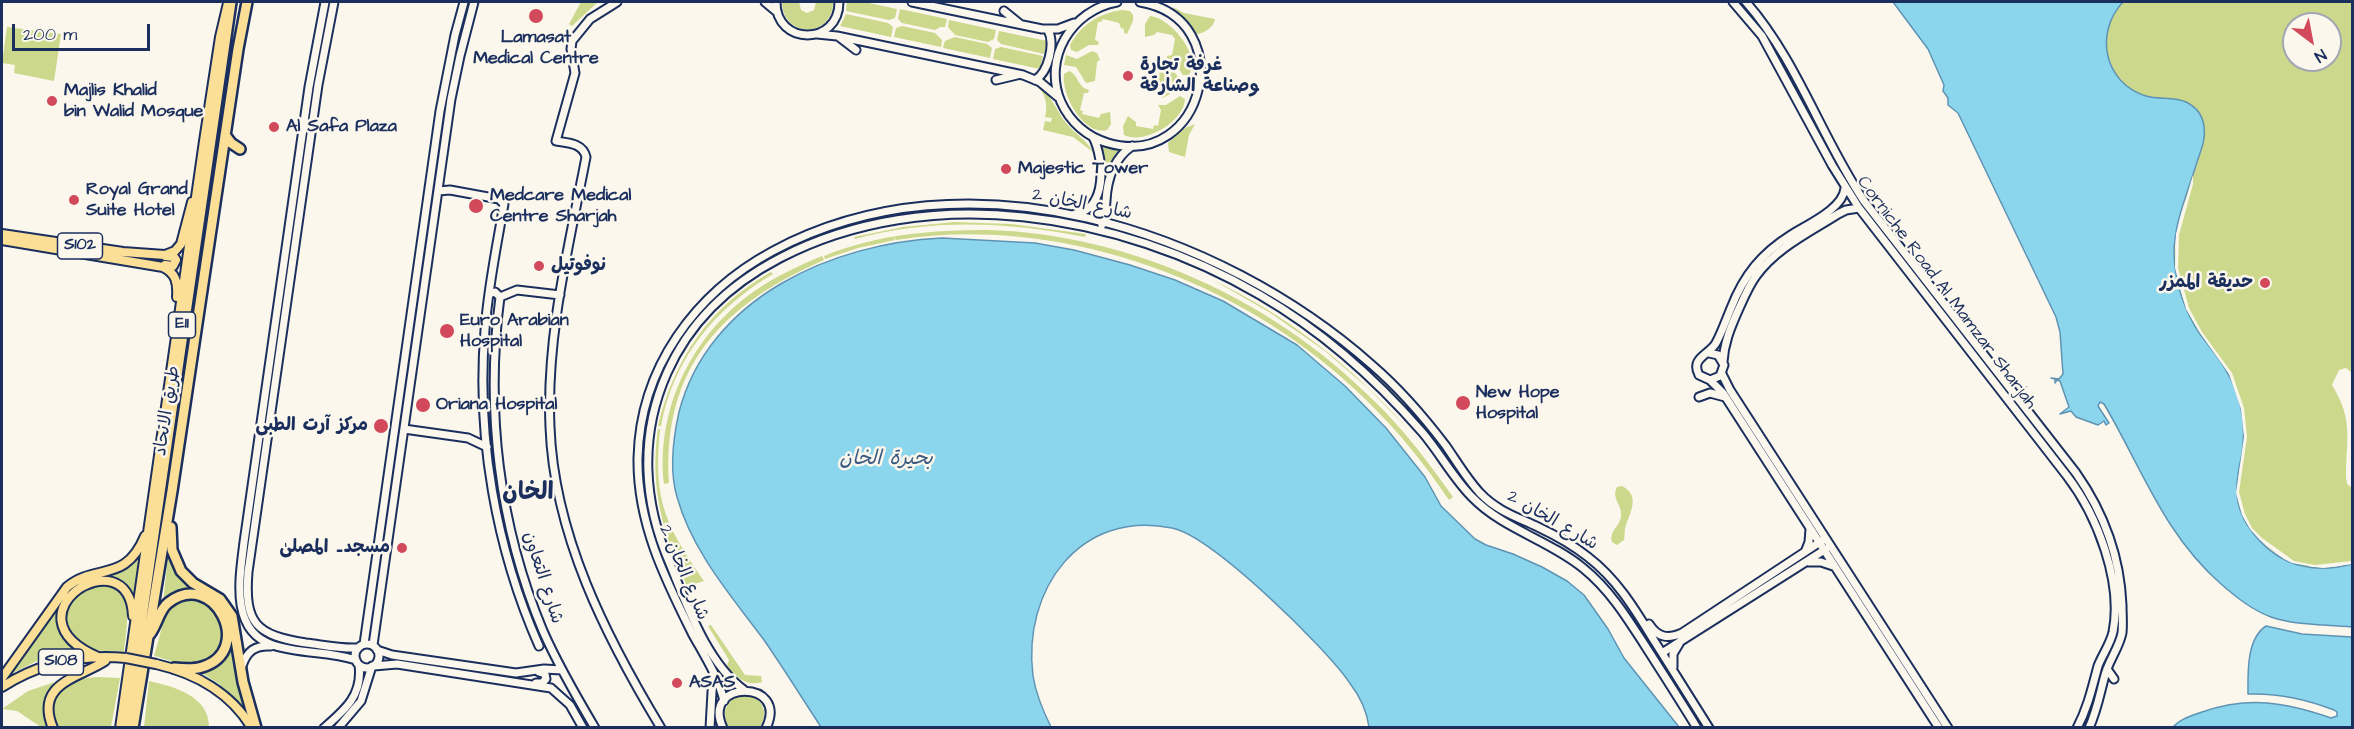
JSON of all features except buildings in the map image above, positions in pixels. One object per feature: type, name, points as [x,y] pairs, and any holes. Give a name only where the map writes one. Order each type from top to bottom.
[{"type":"highway","name":"طريق الاتحاد","points":[[136,682],[229,2]]},
{"type":"highway","name":"طريق الاتحاد","points":[[136,682],[147,639],[172,492],[247,2]]},
{"type":"highway","points":[[225,135],[240,149]]},
{"type":"highway","points":[[172,492],[173,555],[178,566],[189,579],[216,595],[230,611],[235,626],[254,728]]},
{"type":"highway","points":[[147,639],[165,606],[177,598],[186,595],[200,596],[219,608],[228,630],[222,652],[215,660],[202,667],[174,668]]},
{"type":"highway","name":"E11","points":[[126,728],[136,682]]},
{"type":"highway","name":"E11","points":[[133,728],[136,682]]},
{"type":"main road","points":[[120,728],[196,195],[220,37],[229,2]]},
{"type":"main road","points":[[158,256],[172,253],[181,244],[189,210],[196,195]]},
{"type":"main road","name":"S102","points":[[2,234],[158,256]]},
{"type":"main road","name":"S102","points":[[2,240],[163,267],[172,273],[177,286],[179,313]]},
{"type":"main road","points":[[26,250],[37,246]]},
{"type":"main road","points":[[70,251],[77,257]]},
{"type":"main road","points":[[142,265],[157,262],[171,266],[176,262],[172,256],[158,256]]},
{"type":"main road","points":[[2,678],[67,587],[80,578],[108,572],[123,565],[138,549],[149,526]]},
{"type":"main road","points":[[101,659],[76,646],[63,625],[62,616],[66,602],[82,585],[103,581],[125,592],[131,604],[133,638]]},
{"type":"main road","points":[[53,728],[49,708],[55,690],[66,679],[101,659]]},
{"type":"main road","name":"S108","points":[[2,692],[23,680],[53,669],[101,659]]},
{"type":"main road","name":"S108","points":[[2,687],[21,676],[51,664],[101,659],[174,668],[199,679],[222,694],[254,728]]},
{"type":"main road","name":"S108","points":[[156,666],[205,687],[226,704],[247,728]]},
{"type":"main road","points":[[116,728],[124,700]]},
{"type":"street","points":[[273,646],[253,631],[244,617],[240,605],[240,573],[309,87],[325,2]]},
{"type":"street","points":[[333,2],[318,85],[248,572],[250,613],[258,626],[280,639],[339,648],[361,646],[375,648],[393,655],[528,675],[541,672],[546,676],[542,683],[524,683]]},
{"type":"street","points":[[324,728],[353,699],[360,680],[355,655],[361,646],[440,111],[464,2]]},
{"type":"street","points":[[338,728],[361,701],[373,666],[379,657],[375,648],[438,191],[459,56],[474,2]]},
{"type":"street","points":[[617,2],[590,19],[571,44],[575,73],[556,141],[581,147],[586,157],[560,297],[553,349],[549,416],[552,462],[560,505],[574,549],[603,620],[627,670],[661,728]]},
{"type":"street","points":[[765,2],[792,31],[803,35],[837,36],[1018,74],[1049,88],[1060,99]]},
{"type":"street","points":[[776,2],[777,13]]},
{"type":"street","points":[[817,34],[835,20],[839,2]]},
{"type":"street","points":[[912,2],[1048,30],[1063,28],[1077,22],[1093,10],[1117,2]]},
{"type":"street","points":[[1140,2],[1165,10]]},
{"type":"street","points":[[1077,22],[1066,36],[1057,58],[1055,77],[1060,99],[1072,121],[1093,137],[1115,145],[1132,146],[1154,141],[1178,126],[1191,110],[1199,90],[1201,68],[1195,43],[1180,22],[1165,10],[1160,2]]},
{"type":"street","name":"Corniche Road Al Mamzar Sharjah","points":[[1733,2],[1755,26],[1770,49],[1845,188],[1859,208],[2080,493],[2095,521],[2105,551],[2118,609]]},
{"type":"street","name":"Corniche Road Al Mamzar Sharjah","points":[[1746,2],[1778,45],[1836,157],[1864,201],[2089,492],[2104,522],[2115,552],[2121,584],[2118,609]]},
{"type":"street","points":[[1004,11],[1022,25]]},
{"type":"street","points":[[1035,80],[1046,70],[1051,41],[1048,30]]},
{"type":"street","points":[[455,35],[459,40],[459,56]]},
{"type":"street","points":[[837,36],[856,50]]},
{"type":"street","points":[[1770,49],[1778,45]]},
{"type":"street","points":[[996,80],[1018,74]]},
{"type":"street","points":[[1093,137],[1102,165],[1094,209],[1099,213],[1103,210],[1114,165],[1120,156],[1132,146]]},
{"type":"street","points":[[1722,374],[1710,380],[1701,377],[1696,367],[1699,358],[1709,353],[1719,339],[1740,287],[1752,267],[1776,245],[1837,205],[1843,197],[1845,188]]},
{"type":"street","name":"شارع التعاون","points":[[438,191],[446,189],[464,192],[498,199],[504,204],[485,333],[485,429],[502,537],[537,647],[548,642]]},
{"type":"street","points":[[1059,213],[1081,213],[1095,198]]},
{"type":"street","points":[[1095,230],[1104,222],[1106,199]]},
{"type":"street","name":"شارع الخان 2","points":[[724,701],[713,671],[669,585],[650,537],[640,494],[639,448],[646,405],[665,354],[686,322],[715,291],[749,265],[793,241],[824,228],[894,211],[962,205],[1011,207],[1059,213],[1104,222],[1164,240],[1218,262],[1266,288],[1310,316],[1361,356],[1400,392],[1435,432],[1478,491],[1501,510],[1545,531],[1586,555],[1614,582],[1638,615],[1709,728]]},
{"type":"street","points":[[1859,208],[1838,214],[1782,251],[1761,269],[1749,287],[1730,327],[1724,348],[1722,374],[1822,540],[1948,728]]},
{"type":"street","name":"شارع الخان 2","points":[[766,727],[770,716],[766,702],[759,694],[744,690],[720,667],[689,608],[664,552],[652,512],[647,481],[649,436],[656,401],[676,356],[696,325],[728,291],[757,271],[799,249],[843,232],[889,221],[937,216],[988,215],[1031,219],[1095,230],[1149,245],[1203,266],[1244,286],[1294,317],[1346,355],[1380,387],[1424,434],[1472,497],[1501,520],[1568,557],[1601,584],[1622,610],[1697,728]]},
{"type":"street","points":[[728,291],[737,279],[748,271],[749,265]]},
{"type":"street","points":[[489,294],[495,292],[500,297],[517,290],[560,297]]},
{"type":"street","name":"شارع التعاون","points":[[500,297],[495,333],[494,380],[498,464],[507,516],[531,600],[548,642],[595,728]]},
{"type":"street","points":[[1709,353],[1718,355],[1723,362]]},
{"type":"street","points":[[1710,380],[1725,397],[1810,529],[1822,540]]},
{"type":"street","points":[[1700,397],[1710,393],[1725,397]]},
{"type":"street","points":[[404,429],[468,438],[487,447]]},
{"type":"street","points":[[468,438],[485,429]]},
{"type":"street","points":[[1462,485],[1469,480]]},
{"type":"street","points":[[1472,497],[1478,491]]},
{"type":"street","points":[[249,512],[249,536],[253,540]]},
{"type":"street","points":[[1805,552],[1810,529]]},
{"type":"street","points":[[1638,615],[1646,620],[1657,634],[1667,637],[1674,636],[1822,540]]},
{"type":"street","points":[[1662,653],[1828,548]]},
{"type":"street","points":[[1828,548],[1834,567],[1939,728]]},
{"type":"street","points":[[1806,562],[1821,562],[1834,567]]},
{"type":"street","points":[[669,585],[682,607],[689,608]]},
{"type":"street","points":[[2089,728],[2107,669],[2121,636],[2118,609]]},
{"type":"street","points":[[2077,728],[2088,704],[2099,663],[2112,636],[2118,609]]},
{"type":"street","points":[[1673,670],[1672,657],[1680,642]]},
{"type":"street","points":[[241,668],[246,655],[253,648],[261,645],[342,656],[364,668],[397,664],[524,683],[553,689],[570,705],[583,728]]},
{"type":"street","points":[[521,673],[560,667],[566,659]]},
{"type":"street","points":[[2107,669],[2114,679]]},
{"type":"street","points":[[710,728],[713,671]]},
{"type":"street","points":[[574,692],[581,688]]},
{"type":"street","points":[[722,726],[720,712],[724,701],[733,693],[744,690]]},
{"type":"street","points":[[1689,695],[1700,699]]},
{"type":"green space","points":[[581,2],[598,2],[572,26],[569,24]]},
{"type":"green space","points":[[782,2],[799,2],[801,10],[807,13],[814,10],[816,2],[833,2],[831,14],[825,22],[817,28],[808,29],[799,28],[790,23],[784,14]]},
{"type":"green space","points":[[847,2],[864,2],[897,9],[895,18],[889,20],[846,11]]},
{"type":"green space","name":"حديقة الممزر","points":[[2123,2],[2352,2],[2352,373],[2346,368],[2339,370],[2332,385],[2346,420],[2346,477],[2347,484],[2352,488],[2352,564],[2303,566],[2273,551],[2253,533],[2237,501],[2242,455],[2186,309],[2174,255],[2187,193],[2204,142],[2203,121],[2198,112],[2172,98],[2153,98],[2127,86],[2115,73],[2107,53],[2106,32],[2112,17]]},
{"type":"green space","points":[[1173,7],[1184,13],[1215,19],[1213,25],[1208,30],[1196,34]]},
{"type":"green space","points":[[900,9],[947,19],[945,27],[935,30],[902,23],[898,19]]},
{"type":"green space","points":[[1122,10],[1130,11],[1133,15],[1133,21],[1127,34],[1124,33],[1119,23],[1103,19],[1098,22],[1095,40],[1099,42],[1098,45],[1089,45],[1077,52],[1071,50],[1070,45],[1074,38],[1085,26],[1098,17]]},
{"type":"green space","points":[[846,14],[888,23],[893,27],[891,37],[840,26]]},
{"type":"green space","points":[[1150,16],[1167,23],[1182,39],[1191,58],[1192,67],[1189,75],[1183,75],[1174,62],[1167,60],[1167,56],[1172,55],[1175,39],[1172,35],[1157,32],[1145,37],[1145,24]]},
{"type":"green space","points":[[949,20],[996,30],[994,39],[988,42],[955,35],[948,27]]},
{"type":"green space","points":[[902,26],[935,33],[942,40],[941,47],[894,37],[896,28]]},
{"type":"green space","points":[[7,27],[61,34],[54,81],[14,73],[15,65],[2,63]]},
{"type":"green space","points":[[999,31],[1047,41],[1044,54],[1001,44],[997,40]]},
{"type":"green space","points":[[955,37],[987,44],[992,48],[990,58],[943,48],[945,41]]},
{"type":"green space","points":[[1001,47],[1043,56],[1040,69],[993,59],[995,49]]},
{"type":"green space","points":[[1092,51],[1097,53],[1100,60],[1097,62],[1095,81],[1086,83],[1076,67],[1064,65],[1066,55],[1077,59]]},
{"type":"green space","points":[[1167,67],[1173,70],[1181,81],[1192,82],[1190,93],[1179,89],[1163,98],[1156,94],[1160,70]]},
{"type":"green space","points":[[1069,71],[1075,75],[1082,86],[1089,90],[1088,93],[1084,93],[1080,110],[1083,111],[1082,114],[1099,118],[1101,114],[1110,112],[1111,124],[1107,130],[1090,127],[1075,112],[1064,82],[1064,74]]},
{"type":"green space","points":[[1038,85],[1047,93],[1067,124],[1093,152],[1073,137],[1043,130],[1045,121],[1051,122],[1052,118],[1045,117],[1045,100]]},
{"type":"green space","points":[[1180,96],[1185,99],[1183,108],[1171,123],[1142,137],[1124,135],[1123,126],[1128,116],[1136,122],[1136,126],[1153,129],[1154,125],[1158,126],[1161,110],[1158,105],[1166,105]]},
{"type":"green space","points":[[1195,124],[1189,135],[1185,157],[1169,152],[1168,143],[1185,128]]},
{"type":"green space","points":[[1101,146],[1120,151],[1108,171],[1102,208],[1098,211],[1096,208],[1105,169]]},
{"type":"green space","points":[[939,208],[1015,212],[1090,222],[1089,225],[1028,215],[966,212],[904,216],[843,228],[842,225]]},
{"type":"green space","points":[[955,222],[1011,224],[1086,234],[1085,237],[1028,228],[970,224],[912,228],[855,239],[854,237],[903,227]]},
{"type":"green space","points":[[968,230],[1043,235],[1095,244],[1146,259],[1196,279],[1244,303],[1290,331],[1333,363],[1405,434],[1453,497],[1449,500],[1413,451],[1373,407],[1329,367],[1282,332],[1231,302],[1178,277],[1122,257],[1063,243],[1021,237],[959,234],[896,240],[894,237],[926,232]]},
{"type":"green space","points":[[894,237],[895,240],[858,248],[825,259],[824,256],[865,243]]},
{"type":"green space","points":[[822,256],[824,260],[788,277],[756,297],[729,319],[706,344],[688,373],[676,405],[670,442],[669,483],[664,484],[665,431],[680,380],[693,357],[725,316],[745,298],[782,274]]},
{"type":"green space","points":[[1219,266],[1305,316],[1371,370],[1416,415],[1414,417],[1370,373],[1298,315],[1217,268]]},
{"type":"green space","points":[[771,272],[773,274],[752,288],[715,319],[686,357],[675,379],[661,426],[658,426],[674,378],[685,357],[698,337],[730,301]]},
{"type":"green space","points":[[1213,280],[1241,294],[1293,326],[1318,344],[1364,384],[1387,406],[1408,429],[1369,389],[1325,351],[1269,312]]},
{"type":"green space","points":[[658,429],[660,429],[658,475],[665,511],[671,527],[704,581],[694,584],[690,592],[666,532],[657,493]]},
{"type":"green space","points":[[1622,486],[1631,494],[1633,504],[1625,527],[1624,540],[1617,545],[1612,542],[1612,538],[1621,515],[1615,491],[1617,487]]},
{"type":"green space","points":[[140,555],[134,599],[122,585],[105,577],[122,570]]},
{"type":"green space","points":[[168,556],[180,576],[197,590],[177,593],[163,603]]},
{"type":"green space","points":[[95,585],[108,586],[118,591],[123,598],[127,618],[124,652],[87,648],[80,644],[70,632],[67,611],[70,604],[78,593]]},
{"type":"green space","points":[[184,599],[198,600],[211,606],[217,613],[223,631],[219,649],[205,661],[195,664],[179,663],[154,656],[167,609]]},
{"type":"green space","points":[[58,605],[58,626],[65,641],[74,651],[43,658],[7,676]]},
{"type":"green space","points":[[711,625],[745,675],[761,676],[762,682],[747,682],[730,670],[727,666],[729,660],[708,626]]},
{"type":"green space","points":[[231,637],[243,703],[241,704],[218,683],[200,672]]},
{"type":"green space","points":[[97,677],[120,678],[111,727],[57,728],[53,706],[60,690],[76,681]]},
{"type":"green space","points":[[58,681],[46,703],[45,715],[48,727],[41,727],[17,711],[2,709],[28,691]]},
{"type":"green space","points":[[149,681],[169,686],[197,700],[207,716],[209,727],[144,727]]},
{"type":"green space","points":[[747,694],[761,703],[764,712],[763,722],[760,727],[729,728],[725,716],[727,705],[740,695]]},
{"type":"water","points":[[1893,2],[2123,2],[2108,28],[2106,42],[2113,69],[2132,90],[2146,96],[2177,99],[2190,104],[2196,109],[2203,123],[2203,144],[2176,230],[2175,265],[2178,286],[2189,316],[2225,368],[2239,399],[2244,430],[2237,484],[2239,506],[2251,530],[2259,540],[2291,563],[2315,568],[2352,564],[2352,627],[2281,620],[2257,611],[2238,598],[2201,564],[2169,522],[2104,404],[2100,402],[2098,406],[2109,423],[2106,425],[2104,421],[2098,425],[2076,417],[2071,411],[2060,414],[2069,407],[2060,381],[2057,380],[2055,383],[2055,379],[2051,378],[2059,379],[2063,374],[2060,332],[2056,317],[1958,113],[1948,105],[1948,98],[1943,91],[1944,85],[1928,49]]},
{"type":"water","name":"بحيرة الخان","points":[[942,238],[1035,243],[1074,250],[1130,265],[1175,280],[1223,301],[1297,345],[1345,386],[1386,428],[1425,477],[1441,506],[1475,539],[1542,567],[1567,581],[1584,595],[1608,629],[1624,658],[1679,727],[1369,727],[1362,703],[1336,666],[1293,620],[1239,571],[1190,535],[1172,528],[1139,525],[1110,531],[1085,544],[1064,563],[1048,586],[1037,614],[1032,644],[1034,683],[1051,727],[821,727],[764,640],[726,590],[692,536],[677,497],[673,476],[674,444],[679,412],[694,372],[717,337],[747,308],[781,284],[819,265],[859,251],[901,242]]},
{"type":"water","points":[[2266,626],[2302,634],[2352,637],[2352,727],[2173,727],[2182,720],[2202,712],[2236,704],[2267,703],[2298,708],[2331,718],[2337,716],[2334,710],[2302,700],[2248,694],[2248,667],[2252,648],[2259,632]]},
{"type":"pier","points":[[2193,175],[2193,184],[2179,235],[2178,268],[2189,308],[2202,332],[2232,373],[2244,408],[2247,437],[2239,492],[2245,514],[2252,528],[2262,538],[2294,561],[2315,565],[2352,561],[2352,564],[2323,568],[2292,563],[2260,540],[2242,515],[2236,493],[2244,437],[2241,409],[2229,374],[2186,309],[2175,268],[2176,234]]},
{"type":"place","name":"Lamasat Medical Centre","points":[[536,16]]},
{"type":"place","name":"غرفة تجارة وصناعة الشارقة","points":[[1128,76]]},
{"type":"place","name":"Majlis Khalid bin Walid Mosque","points":[[52,101]]},
{"type":"place","name":"Al Safa Plaza","points":[[274,127]]},
{"type":"place","name":"Majestic Tower","points":[[1006,169]]},
{"type":"place","name":"Royal Grand Suite Hotel","points":[[74,200]]},
{"type":"place","name":"Medcare Medical Centre Sharjah","points":[[476,206]]},
{"type":"place","name":"نوفوتيل","points":[[539,266]]},
{"type":"place","name":"حديقة الممزر","points":[[2265,283]]},
{"type":"place","name":"Euro Arabian Hospital","points":[[447,331]]},
{"type":"place","name":"New Hope Hospital","points":[[1463,403]]},
{"type":"place","name":"Oriana Hospital","points":[[423,405]]},
{"type":"place","name":"مرکز آرت الطبی","points":[[381,426]]},
{"type":"place","name":"مسجد۔ المصلیٰ","points":[[402,548]]},
{"type":"place","name":"ASAS","points":[[677,683]]},
{"type":"district","name":"الخان","points":[[528,494]]}]
